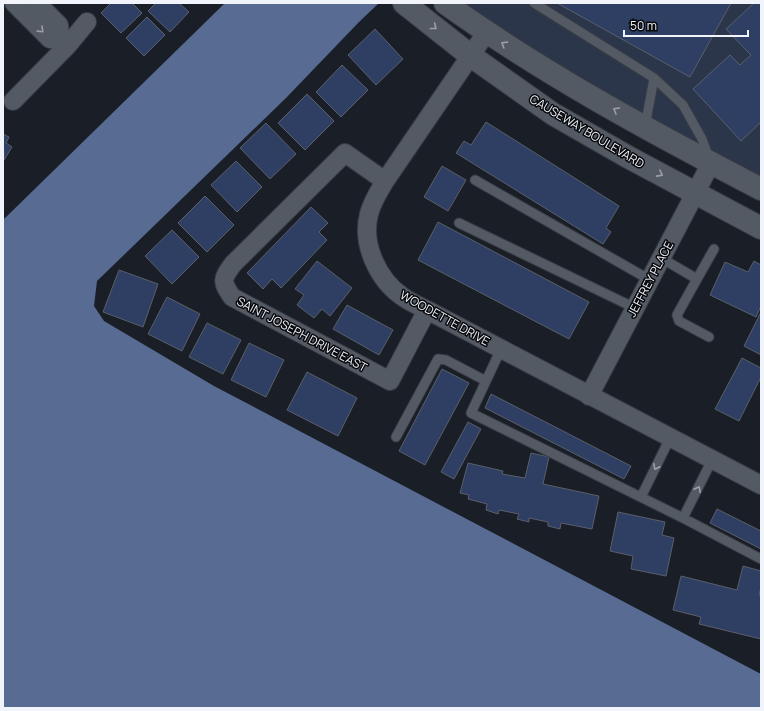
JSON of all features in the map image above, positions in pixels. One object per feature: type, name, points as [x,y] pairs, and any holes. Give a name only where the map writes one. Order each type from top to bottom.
[{"type":"street","points":[[14,3],[50,39],[64,42]]},
{"type":"street","points":[[37,3],[59,25],[64,42]]},
{"type":"street","name":"CAUSEWAY BOULEVARD","points":[[404,3],[471,56],[553,114],[628,157],[761,228]]},
{"type":"street","points":[[446,3],[486,32],[533,61],[645,127],[761,189]]},
{"type":"street","points":[[13,101],[64,42],[87,22]]},
{"type":"street","name":"WOODETTE DRIVE","points":[[486,32],[375,197],[369,215],[368,237],[373,261],[384,280],[403,297],[761,485]]},
{"type":"street","name":"SAINT JOSEPH DRIVE EAST","points":[[385,181],[345,153],[233,264],[224,275],[224,286],[232,296],[390,381],[427,310]]},
{"type":"street","name":"JEFFREY PLACE","points":[[589,396],[711,163]]},
{"type":"lane","points":[[534,3],[654,78],[684,105],[702,139],[711,163]]},
{"type":"lane","points":[[645,127],[654,78]]},
{"type":"lane","points":[[476,180],[650,280]]},
{"type":"lane","points":[[459,223],[635,308]]},
{"type":"lane","points":[[710,337],[679,321],[677,315],[714,249]]},
{"type":"lane","points":[[661,258],[697,279]]},
{"type":"lane","points":[[501,349],[471,413],[683,518],[761,559]]},
{"type":"lane","points":[[396,437],[438,359],[446,360],[486,381]]},
{"type":"lane","points":[[641,497],[670,438]]},
{"type":"lane","points":[[683,518],[712,460]]},
{"type":"shaded area","points":[[225,3],[379,3],[286,98],[97,281],[94,306],[104,321],[214,386],[761,674],[761,708],[3,708],[3,220]]},
{"type":"shaded area","points":[[462,3],[761,3],[761,178],[633,109],[538,53]]},
{"type":"building","points":[[111,3],[132,3],[142,13],[121,33],[101,13]]},
{"type":"building","points":[[156,3],[179,3],[189,12],[170,32],[148,11]]},
{"type":"building","points":[[557,3],[731,3],[690,77]]},
{"type":"building","points":[[754,3],[761,3],[761,122],[741,141],[693,89],[730,55],[740,65],[751,55],[726,29]]},
{"type":"building","points":[[147,17],[165,35],[144,56],[126,38]]},
{"type":"building","points":[[375,29],[403,59],[376,85],[348,55]]},
{"type":"building","points":[[342,65],[368,90],[341,117],[316,92]]},
{"type":"building","points":[[307,94],[334,121],[305,150],[278,123]]},
{"type":"building","points":[[486,122],[619,206],[606,228],[611,232],[603,244],[456,153],[464,141],[471,145]]},
{"type":"building","points":[[266,123],[296,154],[270,179],[240,148]]},
{"type":"building","points":[[3,134],[9,137],[6,143],[12,147],[4,160]]},
{"type":"building","points":[[236,161],[262,187],[237,212],[211,185]]},
{"type":"building","points":[[442,166],[466,180],[448,211],[424,197]]},
{"type":"building","points":[[205,196],[234,225],[207,252],[178,223]]},
{"type":"building","points":[[311,207],[328,223],[319,232],[327,240],[281,288],[272,279],[263,289],[247,273]]},
{"type":"building","points":[[438,222],[589,302],[569,339],[418,260]]},
{"type":"building","points":[[172,230],[199,257],[172,284],[145,256]]},
{"type":"building","points":[[317,261],[352,288],[330,316],[322,309],[314,318],[297,305],[304,295],[295,289]]},
{"type":"building","points":[[754,261],[761,265],[761,306],[756,317],[710,295],[725,262],[748,272]]},
{"type":"building","points":[[119,270],[158,284],[143,327],[103,312]]},
{"type":"building","points":[[167,297],[200,314],[182,351],[148,334]]},
{"type":"building","points":[[347,305],[393,330],[379,355],[333,329]]},
{"type":"building","points":[[761,312],[761,355],[744,346]]},
{"type":"building","points":[[207,323],[241,340],[223,374],[189,357]]},
{"type":"building","points":[[249,343],[284,360],[266,397],[231,380]]},
{"type":"building","points":[[742,358],[761,368],[761,377],[739,421],[715,409]]},
{"type":"building","points":[[442,369],[469,383],[425,465],[399,451]]},
{"type":"building","points":[[307,372],[357,398],[338,436],[287,410]]},
{"type":"building","points":[[491,394],[631,466],[624,479],[485,408]]},
{"type":"building","points":[[468,422],[481,429],[454,479],[441,472]]},
{"type":"building","points":[[531,453],[549,457],[543,484],[599,496],[592,529],[561,523],[560,529],[548,526],[548,522],[529,518],[529,522],[517,519],[519,514],[499,510],[498,514],[486,510],[487,504],[468,499],[469,495],[460,493],[468,463],[503,471],[502,474],[525,478]]},
{"type":"building","points":[[717,509],[761,531],[761,549],[710,523]]},
{"type":"building","points":[[618,512],[665,522],[662,535],[674,538],[666,576],[631,569],[633,556],[610,551]]},
{"type":"building","points":[[743,566],[761,571],[761,587],[759,595],[761,596],[761,639],[699,624],[701,617],[673,610],[681,576],[737,590]]}]
